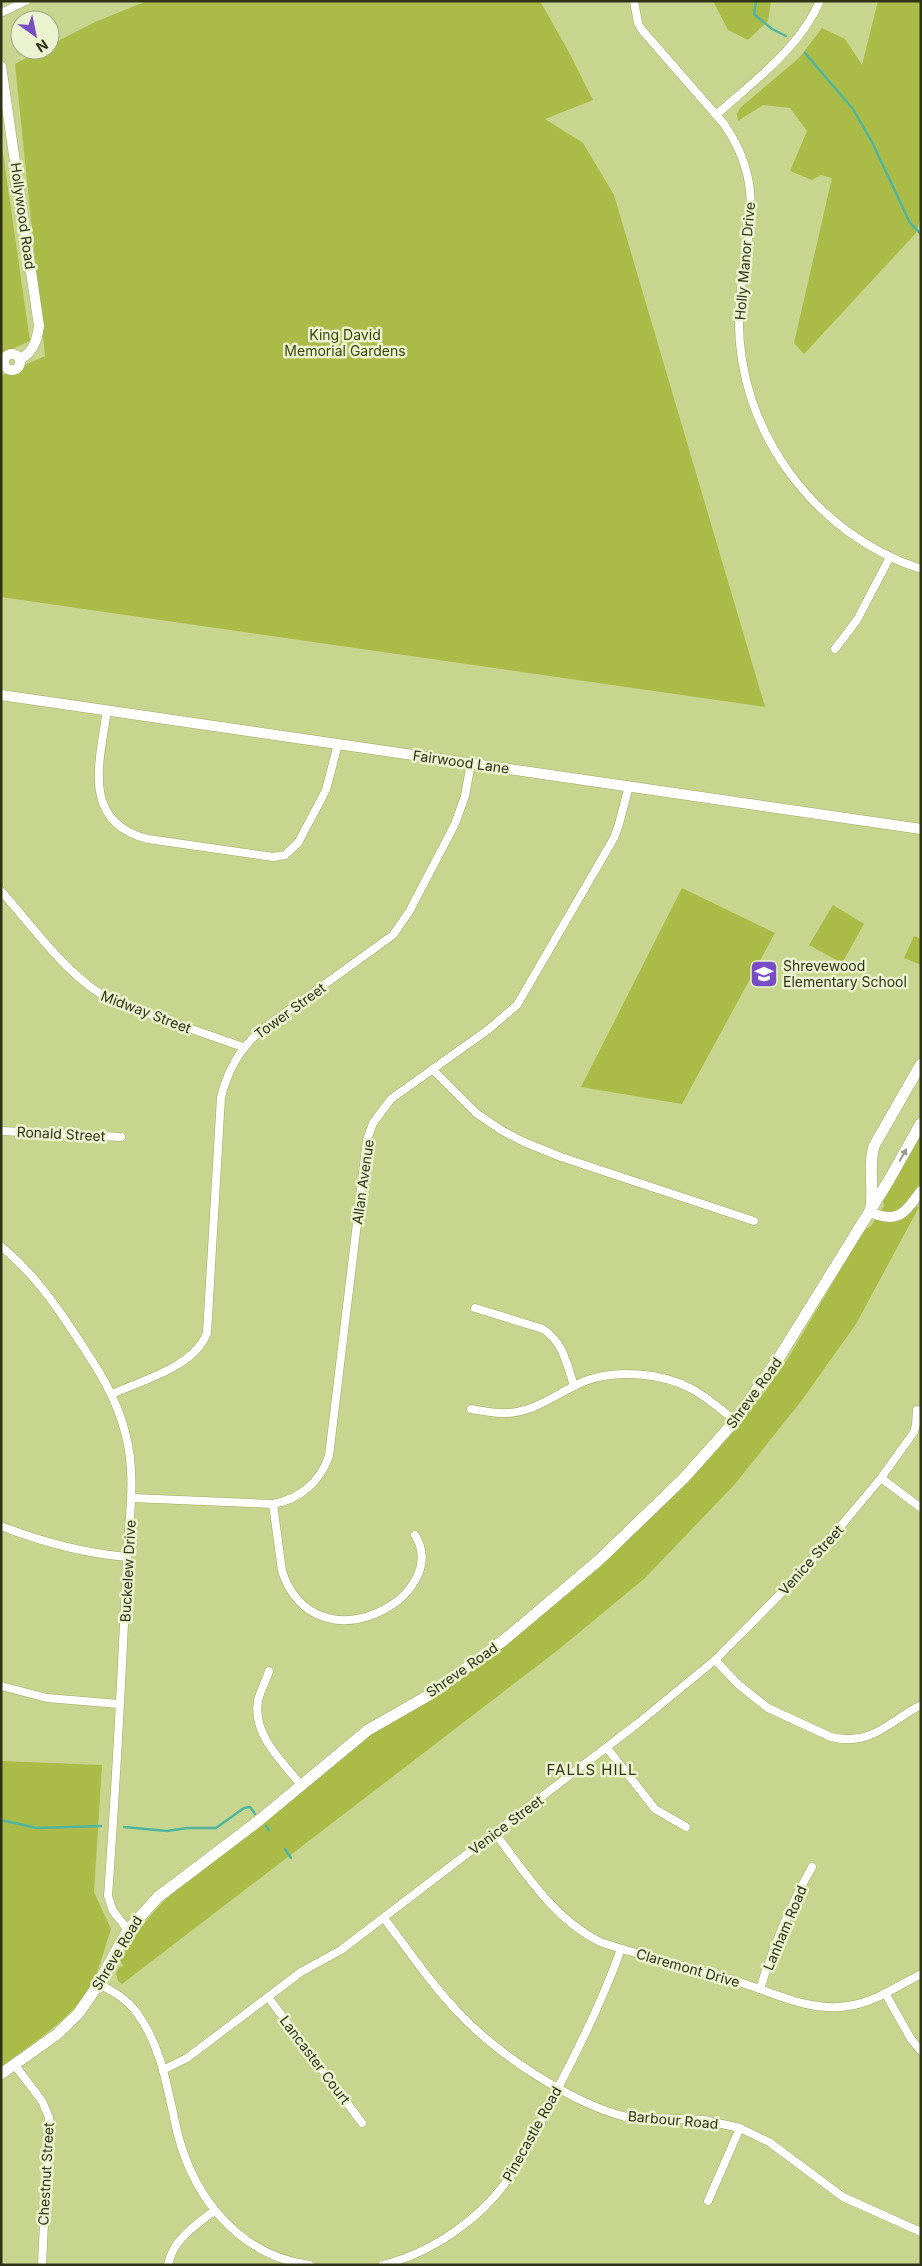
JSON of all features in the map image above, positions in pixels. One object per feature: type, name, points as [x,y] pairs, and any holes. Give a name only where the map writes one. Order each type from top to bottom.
[{"type":"main road","name":"Shreve Road","points":[[870,1212],[872,1193],[871,1155],[874,1146],[921,1064]]},
{"type":"main road","name":"Shreve Road","points":[[1,2074],[71,2022],[85,2006],[99,1984],[128,1930],[170,1886],[302,1786],[368,1730],[429,1695],[462,1672],[598,1561],[684,1478],[735,1421],[807,1315],[889,1180],[921,1123]]},
{"type":"main road","points":[[871,1170],[879,1180],[889,1180]]},
{"type":"street","points":[[1,13],[26,1]]},
{"type":"street","name":"Holly Manor Drive","points":[[634,1],[638,23],[642,30],[716,115],[733,137],[741,153],[750,185],[751,220],[740,301],[739,331],[745,380],[760,422],[784,466],[815,503],[852,535],[890,557],[921,569]]},
{"type":"street","points":[[716,115],[785,54],[798,40],[808,26],[820,1]]},
{"type":"street","name":"Hollywood Road","points":[[1,66],[38,326],[35,343],[30,351],[20,359],[20,364],[14,370],[9,370],[3,366]]},
{"type":"street","points":[[835,648],[861,613],[890,557]]},
{"type":"street","name":"Fairwood Lane","points":[[1,695],[921,829]]},
{"type":"street","points":[[107,710],[98,777],[98,787],[106,810],[114,821],[129,833],[167,842],[273,857],[286,854],[298,843],[326,790],[338,744]]},
{"type":"street","name":"Tower Street","points":[[112,1394],[180,1364],[199,1348],[207,1333],[221,1097],[229,1071],[243,1047],[260,1031],[393,935],[409,912],[455,824],[465,796],[472,763]]},
{"type":"street","name":"Allan Avenue","points":[[132,1498],[273,1504],[286,1501],[303,1493],[321,1474],[329,1456],[368,1135],[373,1123],[385,1104],[495,1024],[517,1005],[614,838],[629,786]]},
{"type":"street","name":"Midway Street","points":[[1,891],[73,972],[99,995],[243,1047]]},
{"type":"street","points":[[432,1069],[476,1113],[501,1130],[524,1142],[561,1157],[754,1221]]},
{"type":"street","name":"Ronald Street","points":[[1,1131],[121,1137]]},
{"type":"street","points":[[870,1212],[885,1218],[897,1216],[910,1207],[921,1191]]},
{"type":"street","name":"Buckelew Drive","points":[[1,1246],[20,1262],[40,1285],[102,1375],[112,1394],[124,1426],[130,1454],[132,1498],[108,1896],[112,1911],[128,1930]]},
{"type":"street","points":[[475,1308],[543,1329],[550,1334],[562,1349],[574,1386]]},
{"type":"street","points":[[470,1409],[498,1413],[521,1412],[599,1376],[626,1373],[670,1380],[699,1393],[735,1421]]},
{"type":"street","name":"Venice Street","points":[[162,2070],[187,2058],[302,1972],[341,1950],[607,1748],[715,1660],[804,1570],[881,1478],[914,1432],[917,1410]]},
{"type":"street","points":[[881,1478],[921,1508]]},
{"type":"street","points":[[273,1504],[285,1581],[299,1602],[315,1613],[332,1620],[347,1621],[372,1616],[401,1598],[414,1581],[421,1566],[420,1548],[415,1535]]},
{"type":"street","points":[[1,1526],[39,1540],[85,1552],[127,1557]]},
{"type":"street","points":[[715,1660],[738,1685],[768,1708],[823,1734],[842,1740],[859,1739],[876,1734],[921,1705]]},
{"type":"street","points":[[269,1671],[258,1701],[258,1721],[268,1743],[302,1786]]},
{"type":"street","points":[[1,1686],[47,1698],[119,1704]]},
{"type":"street","points":[[607,1748],[655,1809],[686,1827]]},
{"type":"street","name":"Claremont Drive","points":[[495,1833],[556,1911],[584,1934],[621,1949],[760,1989],[803,2004],[834,2008],[863,2002],[921,1974]]},
{"type":"street","name":"Lanham Road","points":[[760,1989],[799,1890],[812,1867]]},
{"type":"street","name":"Barbour Road","points":[[384,1918],[443,1996],[460,2015],[498,2047],[558,2088],[614,2114],[626,2117],[704,2120],[740,2128],[769,2142],[843,2197],[921,2232]]},
{"type":"street","name":"Pinecastle Road","points":[[383,2265],[436,2243],[456,2230],[483,2208],[511,2175],[598,2010],[621,1949]]},
{"type":"street","points":[[99,1984],[122,1997],[138,2014],[156,2049],[184,2156],[192,2174],[214,2211],[236,2233],[250,2243],[282,2259],[306,2264]]},
{"type":"street","points":[[885,1993],[910,2039],[921,2051]]},
{"type":"street","name":"Lancaster Court","points":[[268,1997],[362,2122]]},
{"type":"street","name":"Chestnut Street","points":[[14,2064],[42,2101],[48,2117],[42,2265]]},
{"type":"street","points":[[708,2202],[740,2128]]},
{"type":"street","points":[[168,2265],[174,2249],[180,2240],[214,2211]]},
{"type":"green space","name":"King David Memorial Gardens","points":[[147,1],[540,1],[593,100],[545,119],[583,143],[614,195],[765,707],[1,597],[1,376],[45,356],[15,64],[22,60],[60,60],[60,40],[95,22]]},
{"type":"green space","points":[[713,1],[771,1],[768,21],[748,40],[728,30]]},
{"type":"green space","points":[[878,1],[921,1],[921,217],[916,233],[804,354],[794,343],[832,178],[821,175],[812,180],[790,171],[807,131],[790,108],[763,105],[738,121],[737,114],[740,108],[799,58],[822,28],[845,39],[862,65]]},
{"type":"green space","points":[[1,139],[30,341],[1,354]]},
{"type":"green space","points":[[682,888],[775,933],[682,1104],[581,1087]]},
{"type":"green space","points":[[833,905],[864,924],[842,963],[809,945]]},
{"type":"green space","points":[[914,936],[921,939],[921,965],[904,958]]},
{"type":"green space","points":[[921,1135],[921,1183],[904,1205],[919,1207],[856,1324],[802,1400],[735,1484],[645,1578],[558,1650],[122,1984],[118,1981],[116,1973],[119,1967],[123,1966],[120,1960],[125,1951],[142,1926],[169,1896],[304,1790],[355,1745],[475,1668],[539,1618],[589,1576],[645,1523],[736,1428],[787,1360],[864,1230],[871,1226],[884,1206],[883,1201]]},
{"type":"green space","points":[[1,1761],[102,1765],[94,1892],[111,1929],[92,1984],[75,2008],[64,2019],[1,2067]]},
{"type":"waterway","points":[[756,1],[754,14],[772,29],[786,36]]},
{"type":"waterway","points":[[805,53],[853,109],[872,142],[910,223],[921,234]]},
{"type":"waterway","points":[[124,1827],[167,1831],[187,1828],[216,1828],[244,1808],[250,1807],[255,1814]]},
{"type":"waterway","points":[[1,1820],[37,1828],[101,1826]]},
{"type":"waterway","points":[[266,1826],[269,1830]]},
{"type":"waterway","points":[[285,1849],[291,1858]]},
{"type":"place","name":"Shrevewood Elementary School","points":[[764,974]]},
{"type":"district","name":"FALLS HILL","points":[[592,1770]]}]
